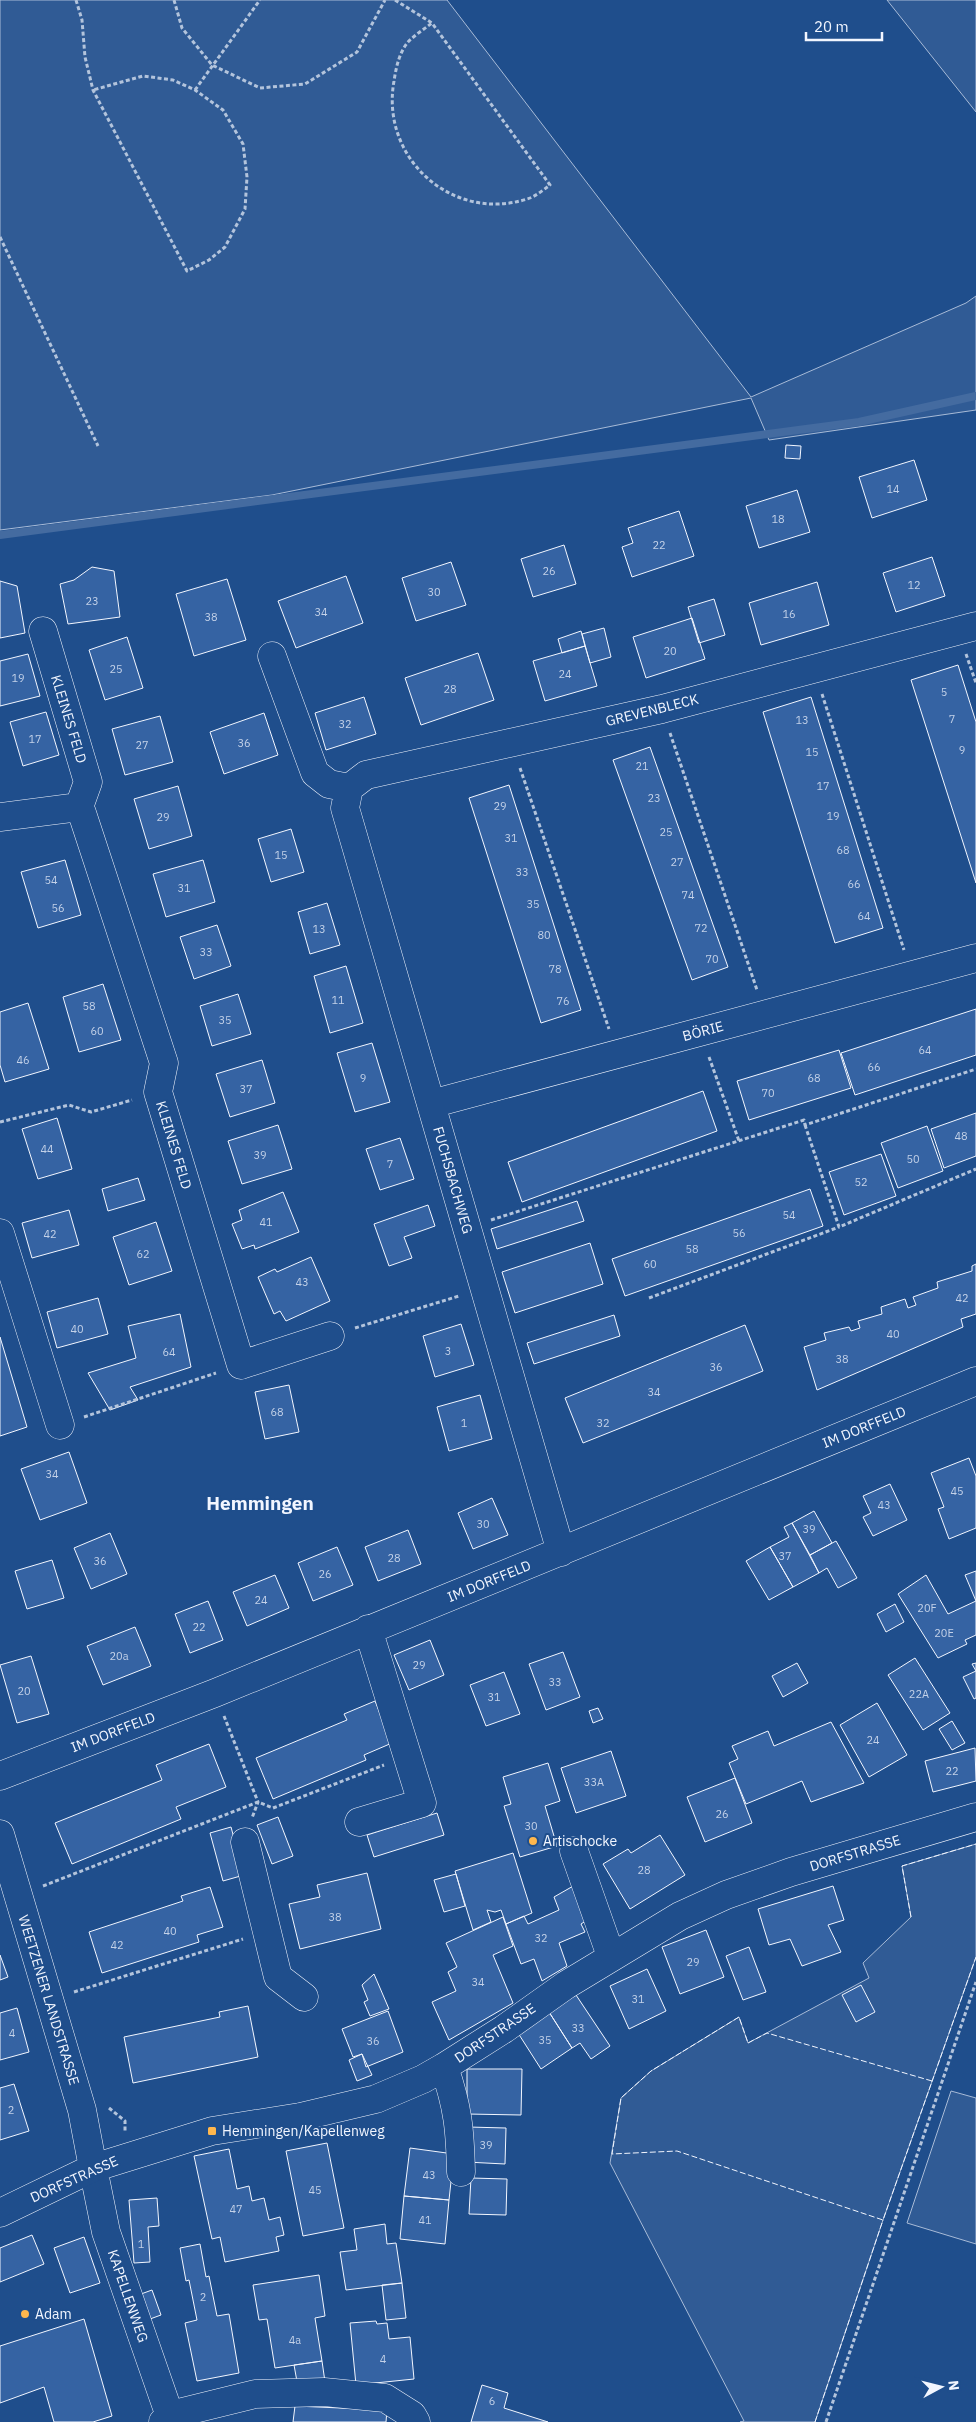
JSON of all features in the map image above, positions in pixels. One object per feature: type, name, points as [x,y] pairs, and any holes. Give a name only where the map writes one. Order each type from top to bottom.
[{"type":"street","name":"GREVENBLECK","points":[[347,798],[366,776],[662,708],[814,670],[976,626]]},
{"type":"street","name":"KLEINES FELD","points":[[42,631],[88,782],[80,806],[164,1063],[158,1092],[241,1365]]},
{"type":"street","points":[[272,656],[315,773],[347,798]]},
{"type":"street","name":"FUCHSBACHWEG","points":[[347,798],[431,1104],[560,1552]]},
{"type":"street","points":[[0,817],[80,806]]},
{"type":"street","name":"BÖRIE","points":[[431,1104],[976,958]]},
{"type":"street","points":[[0,1233],[60,1425]]},
{"type":"street","points":[[241,1365],[330,1336]]},
{"type":"street","name":"IM DORFFELD","points":[[0,1776],[215,1693],[976,1381]]},
{"type":"street","points":[[359,1822],[422,1803],[368,1629]]},
{"type":"street","name":"DORFSTRASSE","points":[[0,2213],[93,2168],[124,2157],[212,2131],[300,2117],[376,2099],[423,2080],[504,2030],[566,1985],[611,1956],[680,1916],[726,1895],[791,1872],[976,1817]]},
{"type":"street","name":"WEETZENER LANDSTRASSE","points":[[0,1834],[82,2110],[93,2168]]},
{"type":"street","points":[[245,1842],[278,1977],[304,1997]]},
{"type":"street","points":[[574,1851],[611,1956]]},
{"type":"street","points":[[444,2067],[457,2109],[460,2127],[461,2172]]},
{"type":"street","name":"KAPELLENWEG","points":[[93,2168],[106,2232],[168,2420]]},
{"type":"street","points":[[168,2420],[255,2394],[324,2392],[385,2398],[412,2415],[416,2422]]},
{"type":"path","points":[[76,0],[82,20],[85,58],[93,90],[187,271],[209,260],[224,247],[245,209],[247,177],[243,144],[223,110],[195,90],[173,80],[142,76],[93,90]]},
{"type":"path","points":[[174,0],[182,28],[212,65],[260,88],[305,84],[357,52],[385,0]]},
{"type":"path","points":[[195,90],[260,0]]},
{"type":"path","points":[[395,0],[432,23],[550,185],[528,199],[494,205],[462,199],[441,190],[420,174],[405,151],[394,124],[392,91],[397,62],[408,43],[432,23]]},
{"type":"path","points":[[0,237],[98,446]]},
{"type":"path","points":[[814,670],[912,975]]},
{"type":"path","points":[[662,708],[766,1014]]},
{"type":"path","points":[[512,743],[618,1054]]},
{"type":"path","points":[[700,1032],[739,1141]]},
{"type":"path","points":[[806,1125],[976,1069]]},
{"type":"path","points":[[0,1122],[69,1106],[91,1112],[158,1092]]},
{"type":"path","points":[[467,1228],[804,1120],[839,1227]]},
{"type":"path","points":[[649,1298],[839,1227],[976,1169]]},
{"type":"path","points":[[330,1336],[484,1288]]},
{"type":"path","points":[[60,1425],[241,1365]]},
{"type":"path","points":[[215,1693],[258,1802],[245,1842]]},
{"type":"path","points":[[38,1888],[258,1802],[273,1808],[407,1757]]},
{"type":"path","points":[[70,1993],[267,1932]]},
{"type":"path","points":[[826,2422],[976,1982]]},
{"type":"path","points":[[104,2105],[125,2121],[124,2157]]},
{"type":"shaded area","points":[[0,0],[447,0],[751,397],[966,303],[976,296],[976,410],[769,440],[751,398],[272,495],[0,530]]},
{"type":"shaded area","points":[[887,0],[976,0],[976,112]]},
{"type":"shaded area","points":[[976,1844],[976,1957],[883,2220],[815,2422],[740,2422],[744,2421],[610,2163],[621,2098],[651,2071],[739,2017],[748,2043],[869,1978],[863,1963],[911,1917],[902,1866]]},
{"type":"shaded area","points":[[951,2091],[976,2098],[976,2244],[907,2223]]},
{"type":"building","points":[[786,445],[801,446],[800,459],[785,458]]},
{"type":"building","points":[[914,460],[927,500],[872,518],[859,477]]},
{"type":"building","points":[[797,490],[810,532],[759,548],[746,506]]},
{"type":"building","points":[[679,511],[694,556],[632,577],[622,547],[633,543],[628,528]]},
{"type":"building","points":[[564,545],[576,584],[533,597],[521,559]]},
{"type":"building","points":[[932,557],[945,596],[896,612],[883,573]]},
{"type":"building","points":[[451,562],[466,605],[416,621],[402,578]]},
{"type":"building","points":[[92,567],[114,571],[120,617],[68,624],[60,584],[74,580]]},
{"type":"building","points":[[346,576],[363,623],[296,648],[278,601]]},
{"type":"building","points":[[227,579],[246,640],[194,656],[176,594]]},
{"type":"building","points":[[0,581],[17,586],[25,633],[0,638]]},
{"type":"building","points":[[817,582],[829,625],[761,645],[749,603]]},
{"type":"building","points":[[714,599],[725,635],[699,643],[688,607]]},
{"type":"building","points":[[692,618],[705,659],[646,678],[633,637]]},
{"type":"building","points":[[604,628],[611,657],[590,663],[582,634]]},
{"type":"building","points":[[581,631],[585,646],[562,653],[558,639]]},
{"type":"building","points":[[127,637],[143,688],[105,700],[89,650]]},
{"type":"building","points":[[585,646],[597,686],[545,701],[533,661]]},
{"type":"building","points":[[478,653],[494,700],[421,725],[405,678]]},
{"type":"building","points":[[28,654],[40,696],[0,706],[0,661]]},
{"type":"building","points":[[958,665],[976,722],[976,883],[911,680]]},
{"type":"building","points":[[364,697],[376,734],[326,750],[315,713]]},
{"type":"building","points":[[811,697],[883,928],[835,943],[763,712]]},
{"type":"building","points":[[46,712],[59,755],[23,766],[10,722]]},
{"type":"building","points":[[264,713],[278,755],[224,774],[210,732]]},
{"type":"building","points":[[160,716],[173,762],[125,775],[112,729]]},
{"type":"building","points":[[650,747],[728,967],[692,980],[613,760]]},
{"type":"building","points":[[509,785],[581,1010],[541,1023],[469,798]]},
{"type":"building","points":[[178,786],[192,836],[149,849],[134,799]]},
{"type":"building","points":[[291,829],[304,872],[271,882],[258,839]]},
{"type":"building","points":[[65,860],[81,915],[38,928],[21,872]]},
{"type":"building","points":[[203,860],[215,902],[166,917],[153,874]]},
{"type":"building","points":[[327,903],[340,945],[310,954],[298,912]]},
{"type":"building","points":[[217,925],[231,966],[194,979],[180,937]]},
{"type":"building","points":[[346,966],[363,1023],[330,1033],[314,976]]},
{"type":"building","points":[[103,984],[121,1040],[79,1052],[63,997]]},
{"type":"building","points":[[238,994],[251,1034],[212,1046],[200,1006]]},
{"type":"building","points":[[28,1003],[49,1069],[5,1082],[0,1065],[0,1012]]},
{"type":"building","points":[[976,1009],[976,1055],[855,1095],[841,1053]]},
{"type":"building","points":[[372,1043],[390,1102],[355,1112],[337,1053]]},
{"type":"building","points":[[839,1050],[851,1088],[749,1120],[737,1081]]},
{"type":"building","points":[[262,1060],[275,1103],[230,1117],[216,1074]]},
{"type":"building","points":[[703,1091],[717,1131],[522,1202],[508,1162]]},
{"type":"building","points":[[976,1113],[976,1156],[944,1168],[931,1129]]},
{"type":"building","points":[[57,1118],[72,1169],[38,1179],[22,1129]]},
{"type":"building","points":[[278,1125],[292,1169],[242,1184],[228,1141]]},
{"type":"building","points":[[927,1126],[943,1171],[898,1188],[881,1143]]},
{"type":"building","points":[[400,1138],[414,1179],[380,1190],[366,1149]]},
{"type":"building","points":[[881,1154],[896,1196],[844,1215],[829,1172]]},
{"type":"building","points":[[138,1178],[145,1200],[108,1211],[102,1189]]},
{"type":"building","points":[[810,1189],[823,1226],[625,1296],[612,1259]]},
{"type":"building","points":[[283,1192],[299,1232],[255,1249],[254,1245],[242,1249],[232,1224],[242,1220],[239,1210]]},
{"type":"building","points":[[577,1201],[584,1221],[497,1249],[491,1229]]},
{"type":"building","points":[[428,1205],[435,1226],[404,1237],[412,1258],[389,1266],[374,1224]]},
{"type":"building","points":[[69,1210],[79,1245],[32,1258],[22,1223]]},
{"type":"building","points":[[156,1222],[172,1271],[129,1285],[113,1237]]},
{"type":"building","points":[[590,1243],[603,1284],[515,1313],[502,1272]]},
{"type":"building","points":[[311,1257],[330,1301],[286,1321],[280,1311],[274,1314],[258,1277],[275,1269],[277,1272]]},
{"type":"building","points":[[976,1264],[976,1314],[961,1319],[963,1327],[817,1390],[804,1347],[826,1340],[824,1333],[849,1327],[851,1331],[860,1328],[858,1321],[882,1314],[881,1307],[905,1299],[908,1308],[916,1305],[913,1297],[938,1288],[937,1282],[972,1271],[972,1266]]},
{"type":"building","points":[[98,1298],[108,1334],[57,1348],[47,1312]]},
{"type":"building","points":[[180,1314],[191,1367],[130,1387],[138,1400],[110,1410],[88,1373],[136,1358],[128,1326]]},
{"type":"building","points":[[614,1315],[620,1336],[534,1364],[527,1343]]},
{"type":"building","points":[[461,1324],[474,1365],[435,1377],[423,1336]]},
{"type":"building","points":[[745,1325],[763,1371],[583,1443],[565,1398]]},
{"type":"building","points":[[0,1337],[27,1427],[0,1436]]},
{"type":"building","points":[[289,1385],[299,1432],[265,1439],[255,1392]]},
{"type":"building","points":[[480,1395],[492,1439],[449,1451],[437,1407]]},
{"type":"building","points":[[69,1452],[87,1503],[40,1520],[21,1469]]},
{"type":"building","points":[[969,1458],[976,1476],[976,1528],[949,1539],[938,1509],[944,1507],[931,1473]]},
{"type":"building","points":[[890,1484],[907,1520],[873,1536],[863,1517],[871,1513],[863,1496]]},
{"type":"building","points":[[492,1498],[508,1535],[473,1549],[458,1513]]},
{"type":"building","points":[[814,1511],[832,1543],[810,1555],[792,1523]]},
{"type":"building","points":[[792,1523],[819,1573],[793,1587],[770,1547],[789,1537],[784,1527]]},
{"type":"building","points":[[408,1530],[421,1564],[378,1581],[365,1547]]},
{"type":"building","points":[[110,1533],[127,1574],[91,1589],[74,1548]]},
{"type":"building","points":[[836,1541],[857,1578],[838,1588],[827,1568],[819,1573],[810,1555]]},
{"type":"building","points":[[337,1547],[353,1585],[313,1601],[298,1563]]},
{"type":"building","points":[[770,1547],[793,1587],[769,1600],[746,1561]]},
{"type":"building","points":[[52,1560],[64,1598],[27,1609],[15,1571]]},
{"type":"building","points":[[976,1571],[976,1601],[965,1575]]},
{"type":"building","points":[[275,1575],[289,1608],[247,1626],[233,1592]]},
{"type":"building","points":[[926,1575],[948,1614],[976,1601],[976,1635],[965,1640],[967,1644],[938,1658],[898,1594]]},
{"type":"building","points":[[208,1601],[223,1640],[190,1653],[175,1614]]},
{"type":"building","points":[[895,1604],[904,1622],[886,1632],[877,1614]]},
{"type":"building","points":[[135,1627],[151,1666],[103,1685],[87,1646]]},
{"type":"building","points":[[430,1640],[444,1675],[409,1690],[394,1655]]},
{"type":"building","points":[[563,1652],[580,1697],[546,1710],[529,1664]]},
{"type":"building","points":[[31,1656],[49,1714],[17,1723],[0,1665]]},
{"type":"building","points":[[915,1658],[950,1713],[923,1730],[888,1675]]},
{"type":"building","points":[[797,1663],[808,1683],[783,1697],[772,1676]]},
{"type":"building","points":[[976,1663],[976,1671],[972,1664]]},
{"type":"building","points":[[976,1671],[976,1698],[974,1699],[963,1677]]},
{"type":"building","points":[[504,1672],[520,1714],[486,1726],[470,1685]]},
{"type":"building","points":[[375,1701],[392,1743],[364,1755],[366,1760],[273,1799],[256,1758],[347,1720],[344,1714]]},
{"type":"building","points":[[877,1703],[907,1755],[869,1777],[840,1725]]},
{"type":"building","points":[[598,1708],[603,1719],[593,1723],[589,1711]]},
{"type":"building","points":[[952,1721],[965,1743],[952,1750],[939,1729]]},
{"type":"building","points":[[831,1722],[864,1783],[811,1802],[802,1781],[746,1804],[729,1763],[738,1759],[732,1746],[768,1731],[774,1746]]},
{"type":"building","points":[[209,1744],[226,1787],[176,1807],[181,1819],[72,1864],[55,1823],[162,1780],[156,1765]]},
{"type":"building","points":[[975,1748],[976,1781],[933,1792],[925,1761]]},
{"type":"building","points":[[611,1751],[626,1796],[576,1813],[561,1768]]},
{"type":"building","points":[[548,1763],[560,1801],[545,1806],[557,1846],[520,1857],[504,1806],[511,1804],[503,1777]]},
{"type":"building","points":[[735,1778],[752,1823],[705,1842],[687,1797]]},
{"type":"building","points":[[437,1813],[444,1835],[374,1857],[367,1835]]},
{"type":"building","points":[[278,1817],[293,1856],[272,1864],[257,1825]]},
{"type":"building","points":[[231,1827],[244,1875],[223,1881],[210,1833]]},
{"type":"building","points":[[660,1835],[685,1875],[630,1909],[603,1864],[628,1849],[631,1853]]},
{"type":"building","points":[[513,1853],[532,1913],[506,1924],[501,1910],[495,1912],[487,1910],[491,1922],[473,1930],[455,1871]]},
{"type":"building","points":[[367,1873],[381,1929],[300,1949],[289,1904],[320,1897],[317,1885]]},
{"type":"building","points":[[456,1874],[465,1906],[444,1912],[434,1880]]},
{"type":"building","points":[[575,1885],[592,1917],[581,1924],[585,1932],[559,1943],[567,1966],[542,1981],[534,1959],[521,1964],[506,1924],[524,1916],[528,1924],[559,1910],[554,1897]]},
{"type":"building","points":[[833,1886],[844,1920],[828,1925],[841,1952],[802,1966],[790,1939],[769,1945],[758,1909]]},
{"type":"building","points":[[210,1887],[223,1927],[197,1935],[199,1942],[102,1973],[89,1932],[183,1901],[181,1896]]},
{"type":"building","points":[[503,1917],[513,1946],[493,1955],[513,2003],[449,2040],[432,2002],[456,1991],[448,1972],[457,1967],[446,1943]]},
{"type":"building","points":[[706,1930],[724,1977],[680,1994],[662,1947]]},
{"type":"building","points":[[749,1947],[766,1992],[743,2000],[726,1956]]},
{"type":"building","points":[[0,1955],[8,1977],[0,1980]]},
{"type":"building","points":[[647,1969],[666,2011],[629,2029],[610,1986]]},
{"type":"building","points":[[374,1974],[389,2009],[370,2016],[364,2002],[368,2000],[362,1985]]},
{"type":"building","points":[[861,1985],[875,2012],[856,2022],[842,1995]]},
{"type":"building","points":[[576,1995],[610,2046],[591,2059],[580,2043],[572,2048],[549,2012]]},
{"type":"building","points":[[248,2006],[258,2057],[133,2083],[124,2037],[220,2017],[219,2012]]},
{"type":"building","points":[[17,2008],[29,2052],[0,2060],[0,2013]]},
{"type":"building","points":[[388,2011],[403,2052],[366,2067],[362,2054],[353,2057],[342,2029]]},
{"type":"building","points":[[549,2012],[572,2048],[541,2069],[518,2033]]},
{"type":"building","points":[[362,2054],[372,2075],[357,2081],[349,2060]]},
{"type":"building","points":[[467,2069],[522,2069],[521,2115],[467,2114]]},
{"type":"building","points":[[14,2084],[29,2131],[0,2140],[0,2088]]},
{"type":"building","points":[[468,2127],[506,2128],[505,2164],[466,2162]]},
{"type":"building","points":[[327,2143],[344,2228],[303,2236],[286,2151]]},
{"type":"building","points":[[410,2148],[454,2154],[449,2200],[404,2196]]},
{"type":"building","points":[[229,2149],[237,2189],[249,2186],[252,2201],[264,2198],[269,2220],[280,2217],[284,2235],[276,2237],[279,2251],[225,2262],[220,2237],[212,2239],[194,2156]]},
{"type":"building","points":[[471,2178],[507,2179],[506,2215],[469,2214]]},
{"type":"building","points":[[404,2196],[449,2200],[445,2244],[400,2239]]},
{"type":"building","points":[[157,2198],[159,2226],[148,2227],[150,2262],[134,2263],[129,2200]]},
{"type":"building","points":[[385,2224],[387,2244],[396,2243],[402,2283],[346,2290],[340,2252],[357,2250],[354,2229]]},
{"type":"building","points":[[32,2235],[44,2264],[0,2282],[0,2248]]},
{"type":"building","points":[[84,2237],[100,2283],[70,2293],[54,2248]]},
{"type":"building","points":[[200,2244],[206,2277],[209,2276],[217,2316],[229,2314],[239,2373],[197,2381],[185,2323],[197,2320],[189,2280],[186,2281],[180,2248]]},
{"type":"building","points":[[319,2275],[325,2316],[315,2318],[322,2361],[275,2368],[267,2319],[259,2320],[253,2285]]},
{"type":"building","points":[[402,2283],[406,2318],[386,2320],[382,2285]]},
{"type":"building","points":[[152,2290],[161,2315],[150,2319],[141,2294]]},
{"type":"building","points":[[84,2319],[112,2416],[93,2422],[54,2422],[44,2387],[0,2403],[0,2346]]},
{"type":"building","points":[[376,2321],[377,2324],[387,2323],[389,2339],[410,2337],[414,2379],[356,2385],[350,2323]]},
{"type":"building","points":[[322,2361],[325,2382],[298,2387],[294,2365]]},
{"type":"building","points":[[482,2385],[508,2393],[504,2408],[548,2422],[471,2422]]},
{"type":"building","points":[[295,2406],[387,2410],[386,2422],[293,2422]]},
{"type":"waterway","points":[[0,535],[859,422],[976,396]]},
{"type":"fence","points":[[911,1917],[902,1866],[976,1844]]},
{"type":"fence","points":[[932,2081],[767,2033],[748,2043],[739,2017],[651,2071],[621,2098],[612,2154],[677,2151],[883,2220],[976,1957]]},
{"type":"fence","points":[[815,2422],[883,2220]]},
{"type":"place","name":"Artischocke","points":[[533,1841]]},
{"type":"place","name":"Hemmingen/Kapellenweg","points":[[212,2131]]},
{"type":"place","name":"Adam","points":[[25,2314]]},
{"type":"district","name":"Hemmingen","points":[[260,1503]]}]
